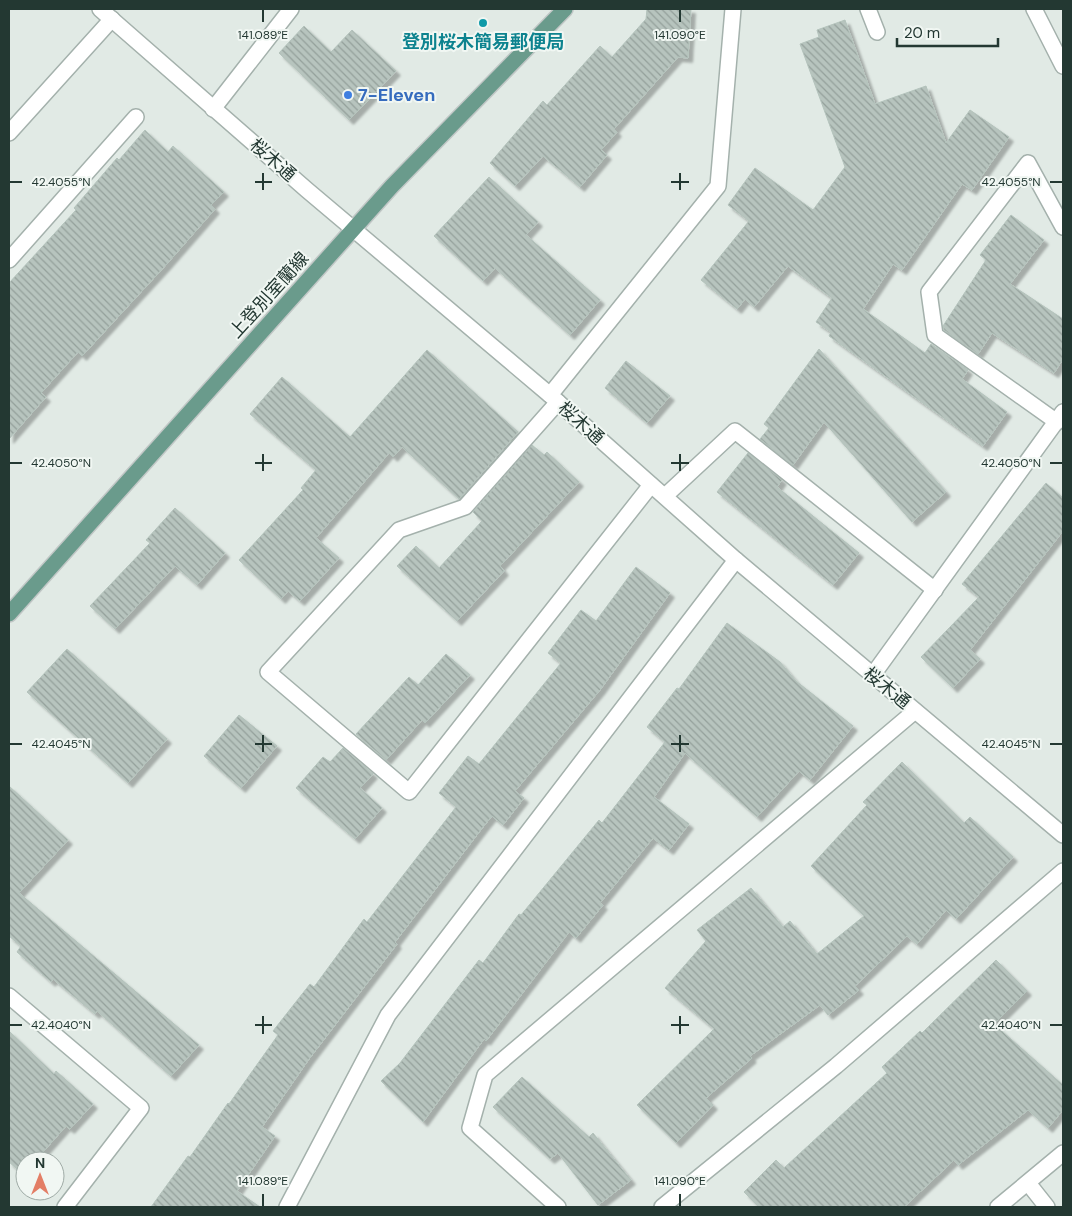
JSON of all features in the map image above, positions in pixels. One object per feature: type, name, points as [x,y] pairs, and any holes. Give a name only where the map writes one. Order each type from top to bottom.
[{"type":"main road","name":"上登別室蘭線","points":[[9,614],[352,229],[565,9]]},
{"type":"street","points":[[212,108],[291,9]]},
{"type":"street","points":[[651,485],[409,792],[268,672],[399,530],[464,507],[554,399],[718,186],[733,9]]},
{"type":"street","points":[[868,9],[877,32]]},
{"type":"street","points":[[1034,9],[1063,66]]},
{"type":"street","points":[[9,133],[106,14]]},
{"type":"street","name":"桜木通","points":[[106,14],[352,229],[554,399],[736,560],[1063,835]]},
{"type":"street","points":[[9,260],[136,117]]},
{"type":"street","points":[[872,676],[1060,417],[935,335],[929,292],[1028,162],[1063,226]]},
{"type":"street","points":[[664,496],[735,431],[935,590]]},
{"type":"street","points":[[287,1207],[388,1015],[736,560]]},
{"type":"street","points":[[558,1207],[470,1128],[485,1075],[915,711]]},
{"type":"street","points":[[662,1207],[836,1066],[1063,871]]},
{"type":"street","points":[[9,996],[141,1108],[65,1207]]},
{"type":"street","points":[[998,1207],[1063,1153]]},
{"type":"street","points":[[1028,1183],[1047,1207]]},
{"type":"building","points":[[647,9],[691,9],[688,58],[678,57],[614,129],[617,132],[601,150],[607,155],[580,187],[543,156],[515,186],[490,163],[543,101],[547,105],[600,46],[612,57],[646,19]]},
{"type":"building","points":[[845,20],[875,104],[926,86],[946,143],[970,110],[1009,137],[972,190],[962,184],[902,270],[893,264],[863,309],[925,353],[931,344],[968,370],[962,379],[1007,412],[983,446],[829,336],[831,332],[816,322],[832,298],[788,266],[754,307],[745,299],[737,309],[701,280],[749,221],[728,205],[755,168],[813,210],[845,167],[800,44],[819,37],[817,30]]},
{"type":"building","name":"7-Eleven","points":[[304,26],[331,52],[352,30],[396,71],[349,120],[279,53]]},
{"type":"building","points":[[145,130],[168,152],[173,146],[224,192],[211,205],[215,209],[165,266],[82,356],[78,352],[41,393],[46,397],[9,439],[9,283],[76,210],[74,208],[117,158],[119,160]]},
{"type":"building","points":[[489,177],[538,222],[526,235],[600,300],[570,335],[495,268],[483,281],[434,236]]},
{"type":"building","points":[[1011,215],[1044,240],[1010,284],[1063,319],[1063,359],[1054,373],[992,333],[978,354],[944,330],[943,326],[986,260],[980,255]]},
{"type":"building","points":[[819,349],[946,492],[912,522],[824,422],[793,465],[760,439],[769,428],[764,424]]},
{"type":"building","points":[[427,350],[518,432],[459,499],[402,447],[393,457],[389,453],[316,538],[339,558],[300,601],[288,591],[281,599],[239,560],[303,490],[301,488],[316,470],[250,414],[282,377],[350,437]]},
{"type":"building","points":[[626,361],[670,396],[647,423],[605,388]]},
{"type":"building","points":[[532,445],[544,455],[547,452],[579,482],[500,566],[504,571],[457,621],[397,566],[416,546],[439,568],[482,521],[473,512]]},
{"type":"building","points":[[748,453],[782,480],[777,487],[859,553],[833,585],[717,492]]},
{"type":"building","points":[[1046,483],[1063,498],[1063,531],[970,650],[980,659],[953,688],[921,657],[979,597],[962,584]]},
{"type":"building","points":[[175,508],[225,553],[197,585],[175,566],[115,629],[90,606],[150,543],[146,540]]},
{"type":"building","points":[[636,567],[670,593],[600,690],[515,791],[524,798],[503,825],[492,816],[483,827],[395,942],[397,944],[309,1059],[262,1127],[275,1136],[237,1191],[260,1207],[151,1207],[188,1156],[190,1157],[278,1035],[273,1031],[310,984],[314,987],[364,919],[367,922],[456,807],[439,793],[468,756],[479,764],[561,663],[548,653],[581,610],[596,621]]},
{"type":"building","points":[[727,623],[780,662],[796,681],[853,726],[810,780],[799,771],[757,817],[685,753],[654,797],[689,824],[669,850],[653,838],[600,903],[603,905],[576,938],[569,932],[486,1041],[484,1039],[423,1122],[381,1081],[400,1063],[479,960],[483,963],[519,914],[521,915],[599,820],[602,823],[665,742],[647,727],[677,688],[679,689]]},
{"type":"building","points":[[67,649],[167,739],[128,783],[27,692]]},
{"type":"building","points":[[446,654],[470,675],[425,723],[422,720],[386,760],[356,734],[409,677],[418,685]]},
{"type":"building","points":[[239,715],[277,746],[241,788],[204,756]]},
{"type":"building","points":[[343,748],[373,774],[360,788],[382,808],[355,839],[296,788],[323,757],[330,762]]},
{"type":"building","points":[[902,762],[964,823],[970,817],[1013,857],[956,919],[946,910],[917,944],[907,936],[855,986],[859,990],[828,1015],[820,1005],[750,1056],[752,1058],[706,1098],[713,1105],[676,1143],[637,1105],[714,1029],[665,988],[706,941],[697,930],[751,888],[783,927],[790,921],[817,954],[864,916],[811,866],[867,805],[863,802]]},
{"type":"building","points":[[9,786],[68,840],[19,893],[199,1045],[171,1076],[97,1011],[95,1014],[53,979],[51,982],[17,952],[21,946],[9,936]]},
{"type":"building","points":[[996,960],[1027,991],[994,1024],[1063,1085],[1063,1110],[1048,1128],[1028,1110],[958,1165],[954,1160],[904,1207],[759,1207],[744,1192],[776,1160],[784,1168],[887,1073],[882,1067],[920,1031],[922,1033]]},
{"type":"building","points":[[9,1031],[54,1074],[56,1071],[93,1104],[70,1129],[66,1126],[44,1151],[15,1151],[15,1167],[9,1162]]},
{"type":"building","points":[[522,1077],[589,1137],[593,1133],[631,1180],[598,1205],[558,1153],[550,1159],[493,1107]]},
{"type":"place","name":"登別桜木簡易郵便局","points":[[483,23]]},
{"type":"place","name":"7-Eleven","points":[[348,95]]}]
